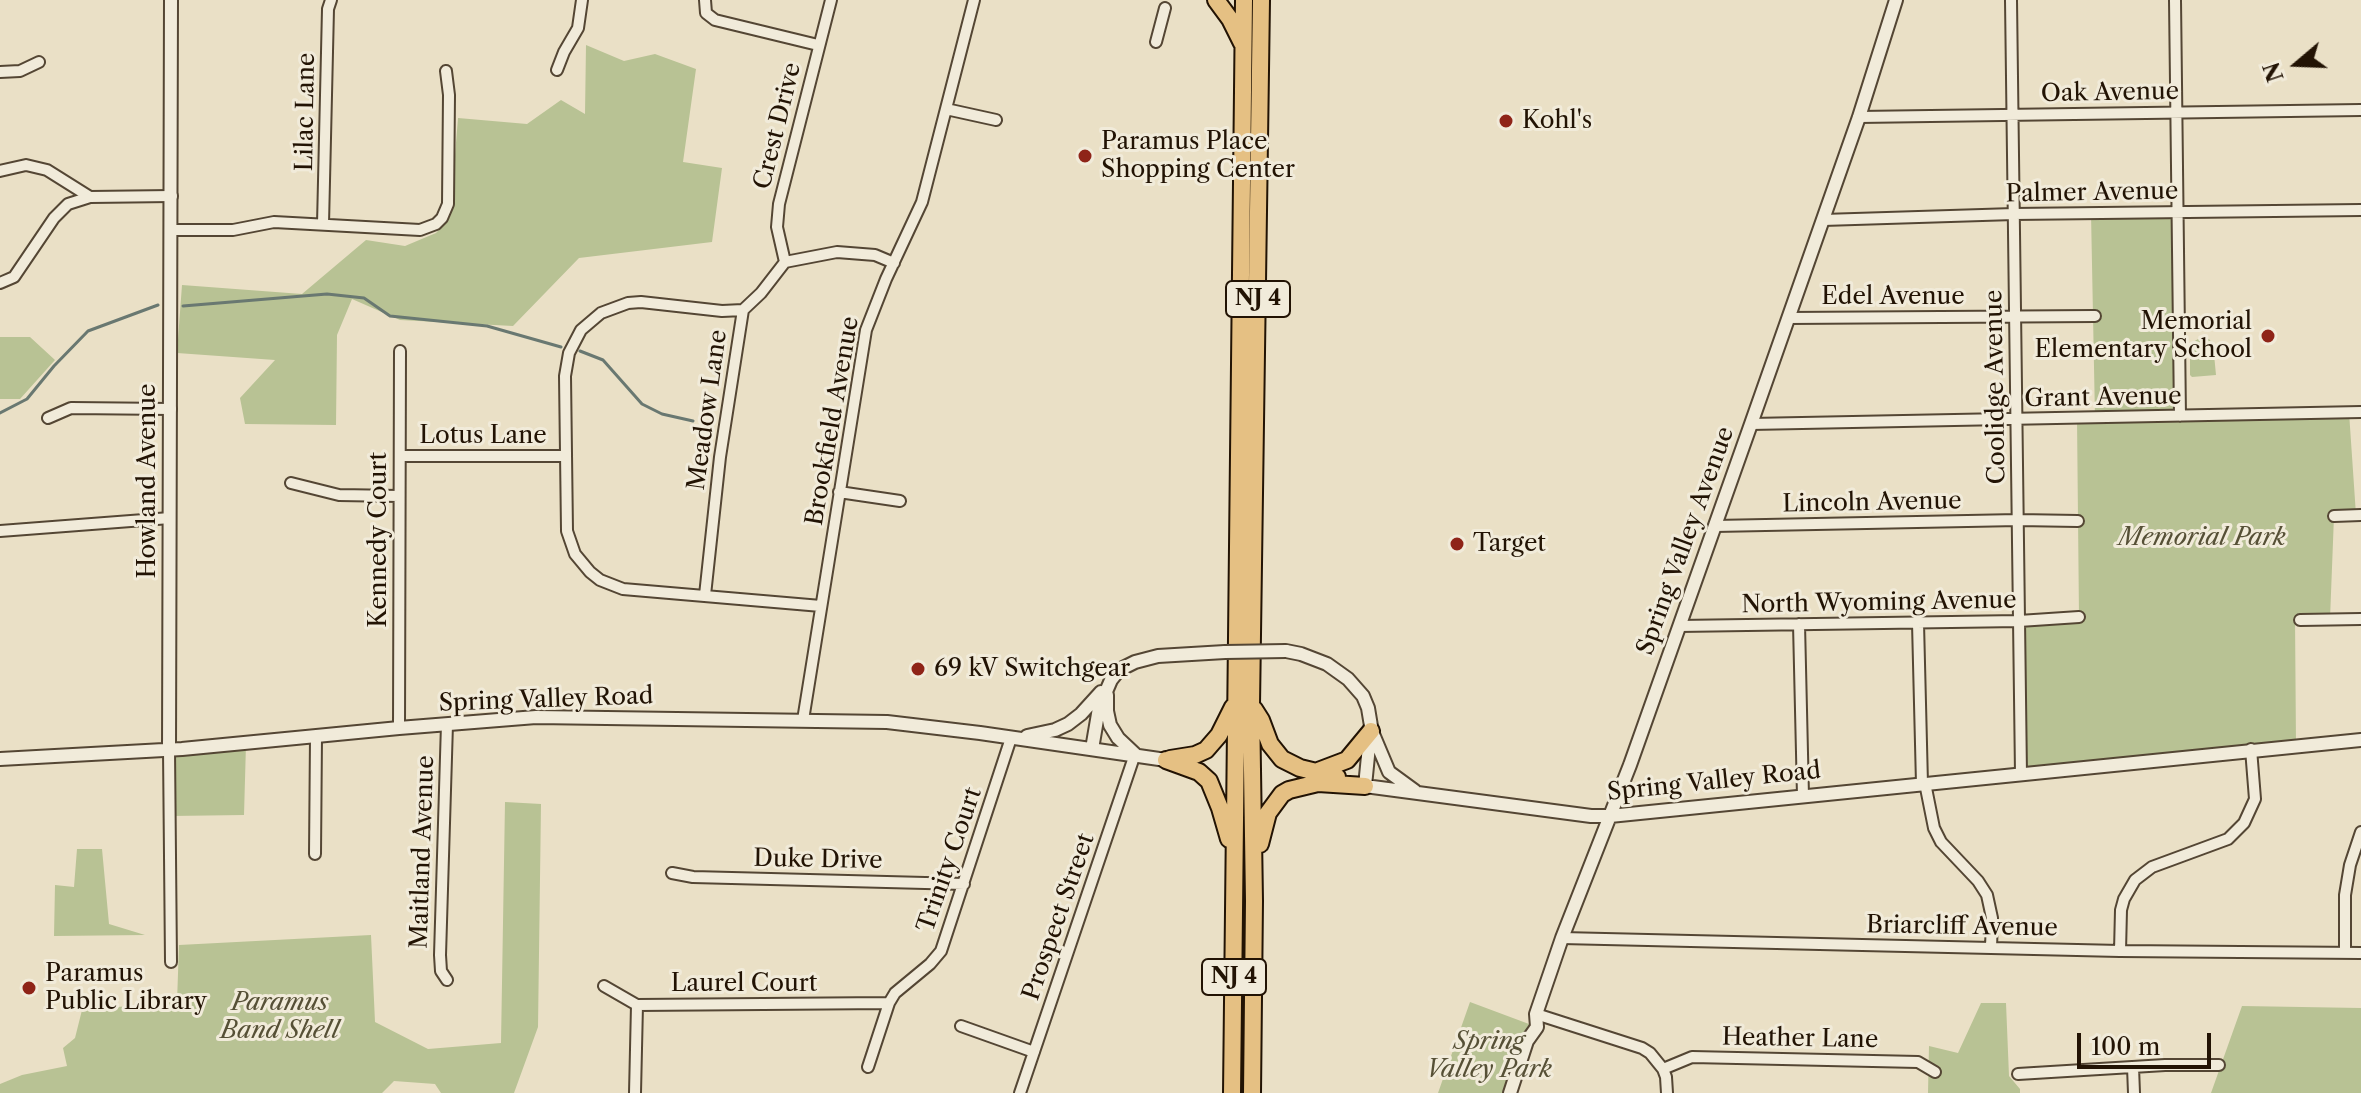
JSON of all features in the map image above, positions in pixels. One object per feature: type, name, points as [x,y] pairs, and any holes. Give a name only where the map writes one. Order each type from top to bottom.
[{"type":"highway","points":[[1216,0],[1230,19],[1244,48]]},
{"type":"highway","name":"NJ 4","points":[[1244,0],[1243,703],[1254,901],[1252,1093]]},
{"type":"highway","name":"NJ 4","points":[[1232,1093],[1235,860],[1243,703],[1261,0]]},
{"type":"highway","points":[[1166,760],[1206,750],[1243,703],[1261,720],[1277,755],[1294,766],[1365,786]]},
{"type":"highway","points":[[1318,771],[1337,766],[1351,757],[1371,731]]},
{"type":"highway","points":[[1166,760],[1199,772],[1209,781],[1235,860]]},
{"type":"highway","points":[[1254,901],[1261,835],[1268,813],[1282,794],[1296,787],[1318,783],[1365,786]]},
{"type":"street","name":"Howland Avenue","points":[[171,0],[171,962]]},
{"type":"street","name":"Lilac Lane","points":[[323,224],[328,9],[331,0]]},
{"type":"street","points":[[557,70],[578,28],[582,0]]},
{"type":"street","points":[[705,0],[706,13],[715,20],[818,45]]},
{"type":"street","name":"Crest Drive","points":[[785,262],[777,227],[779,204],[831,0]]},
{"type":"street","name":"Brookfield Avenue","points":[[803,720],[866,330],[922,202],[974,0]]},
{"type":"street","name":"Spring Valley Avenue","points":[[1510,1093],[1527,1041],[1537,1027],[1536,1014],[1562,938],[1610,816],[1715,526],[1859,117],[1896,0]]},
{"type":"street","name":"Coolidge Avenue","points":[[2011,0],[2021,773]]},
{"type":"street","points":[[2175,0],[2180,416]]},
{"type":"street","points":[[1156,42],[1165,8]]},
{"type":"street","points":[[0,72],[20,71],[39,62]]},
{"type":"street","points":[[171,230],[233,230],[274,222],[429,228],[442,218],[448,204],[449,95],[446,71]]},
{"type":"street","points":[[946,109],[996,120]]},
{"type":"street","name":"Oak Avenue","points":[[1859,117],[2361,110]]},
{"type":"street","points":[[0,171],[26,165],[47,170],[90,197]]},
{"type":"street","points":[[0,283],[14,277],[68,204],[90,197],[172,196]]},
{"type":"street","name":"Palmer Avenue","points":[[1823,220],[2014,214],[2361,210]]},
{"type":"street","points":[[785,262],[837,252],[855,252],[875,255],[894,263]]},
{"type":"street","name":"Meadow Lane","points":[[705,595],[720,457],[743,310],[785,262]]},
{"type":"street","points":[[743,310],[722,311],[641,302],[614,306],[590,320],[574,341],[566,364],[567,531],[575,554],[590,572],[600,580],[623,589],[821,606]]},
{"type":"street","name":"Edel Avenue","points":[[1788,318],[2095,316]]},
{"type":"street","name":"Kennedy Court","points":[[399,728],[400,351]]},
{"type":"street","points":[[48,418],[71,408],[171,409]]},
{"type":"street","name":"Grant Avenue","points":[[1751,424],[2361,412]]},
{"type":"street","name":"Lotus Lane","points":[[400,456],[566,456]]},
{"type":"street","points":[[291,483],[339,495],[399,496]]},
{"type":"street","points":[[839,492],[900,501]]},
{"type":"street","points":[[2334,516],[2361,515]]},
{"type":"street","points":[[0,531],[170,518]]},
{"type":"street","name":"Lincoln Avenue","points":[[1715,526],[2078,521]]},
{"type":"street","name":"North Wyoming Avenue","points":[[1679,626],[2019,621],[2079,617]]},
{"type":"street","points":[[2300,620],[2361,619]]},
{"type":"street","points":[[1918,623],[1924,784],[1934,828],[1941,842],[1987,895],[1992,918],[1991,948]]},
{"type":"street","points":[[1799,624],[1803,796]]},
{"type":"street","points":[[1011,738],[1055,730],[1068,724],[1085,710],[1119,670],[1142,659],[1179,654],[1286,651],[1327,664],[1354,684],[1368,708],[1371,731],[1365,786]]},
{"type":"street","points":[[1092,749],[1096,716],[1109,684]]},
{"type":"street","points":[[1109,684],[1107,711],[1110,725],[1118,738],[1135,754]]},
{"type":"street","name":"Spring Valley Road","points":[[0,759],[169,750],[536,717],[898,723],[1166,760]]},
{"type":"street","name":"Maitland Avenue","points":[[447,724],[440,955],[441,971],[447,980]]},
{"type":"street","points":[[1371,731],[1389,772],[1421,795]]},
{"type":"street","points":[[315,854],[316,737]]},
{"type":"street","name":"Trinity Court","points":[[868,1067],[889,1003],[901,986],[930,964],[941,951],[1011,738]]},
{"type":"street","name":"Spring Valley Road","points":[[1365,786],[1610,816],[2361,740]]},
{"type":"street","points":[[2120,951],[2121,910],[2128,889],[2135,880],[2152,867],[2218,844],[2237,832],[2244,823],[2255,799],[2251,749]]},
{"type":"street","name":"Prospect Street","points":[[1020,1093],[1135,754]]},
{"type":"street","points":[[2345,953],[2345,895],[2350,865],[2361,832]]},
{"type":"street","name":"Duke Drive","points":[[672,873],[693,877],[964,884]]},
{"type":"street","name":"Briarcliff Avenue","points":[[1562,938],[2120,951],[2361,953]]},
{"type":"street","name":"Laurel Court","points":[[604,986],[637,1005],[889,1003]]},
{"type":"street","points":[[635,1093],[637,1005]]},
{"type":"street","points":[[1536,1014],[1642,1048],[1663,1069],[1667,1093]]},
{"type":"street","points":[[961,1026],[1034,1052]]},
{"type":"street","name":"Heather Lane","points":[[1663,1069],[1692,1057],[1918,1062],[1935,1072]]},
{"type":"street","points":[[2018,1074],[2219,1065]]},
{"type":"street","points":[[2133,1067],[2134,1093]]},
{"type":"green space","points":[[586,45],[624,61],[655,54],[696,69],[683,162],[722,168],[712,242],[579,258],[513,326],[400,320],[352,299],[337,335],[336,425],[245,424],[240,398],[275,360],[177,353],[182,285],[302,294],[366,240],[405,246],[436,233],[450,217],[458,118],[527,124],[561,100],[585,114]]},
{"type":"green space","name":"Memorial Park","points":[[2177,212],[2180,416],[2349,412],[2356,515],[2334,516],[2330,619],[2295,618],[2296,745],[2021,773],[2019,621],[2079,617],[2077,419],[2095,418],[2091,213]]},
{"type":"green space","points":[[0,337],[30,337],[55,360],[20,399],[0,399]]},
{"type":"green space","points":[[2198,339],[2209,339],[2213,344],[2216,375],[2190,375],[2190,344]]},
{"type":"green space","points":[[246,744],[244,815],[171,816],[169,750]]},
{"type":"green space","name":"Paramus Band Shell","points":[[505,802],[541,804],[538,1027],[514,1093],[441,1093],[435,1084],[394,1081],[382,1093],[0,1093],[0,1084],[22,1075],[67,1066],[63,1048],[75,1038],[82,1010],[177,1002],[179,945],[371,935],[375,1022],[428,1049],[501,1043]]},
{"type":"green space","points":[[77,849],[102,849],[109,924],[145,935],[54,936],[55,885],[74,887]]},
{"type":"green space","name":"Spring Valley Park","points":[[1470,1002],[1537,1027],[1513,1093],[1438,1093]]},
{"type":"green space","points":[[1981,1003],[2006,1003],[2009,1076],[2020,1093],[1928,1093],[1929,1046],[1958,1053]]},
{"type":"green space","points":[[2242,1006],[2361,1008],[2361,1093],[2211,1093]]},
{"type":"waterway","points":[[183,306],[327,294],[364,298],[390,316],[487,326],[561,347]]},
{"type":"waterway","points":[[0,413],[27,399],[88,331],[158,305]]},
{"type":"waterway","points":[[580,351],[603,360],[642,404],[662,414],[693,421]]},
{"type":"place","name":"Kohl's","points":[[1506,121]]},
{"type":"place","name":"Paramus Place Shopping Center","points":[[1085,156]]},
{"type":"place","name":"Memorial Elementary School","points":[[2268,336]]},
{"type":"place","name":"Target","points":[[1457,544]]},
{"type":"place","name":"69 kV Switchgear","points":[[918,669]]},
{"type":"place","name":"Paramus Public Library","points":[[29,988]]}]
